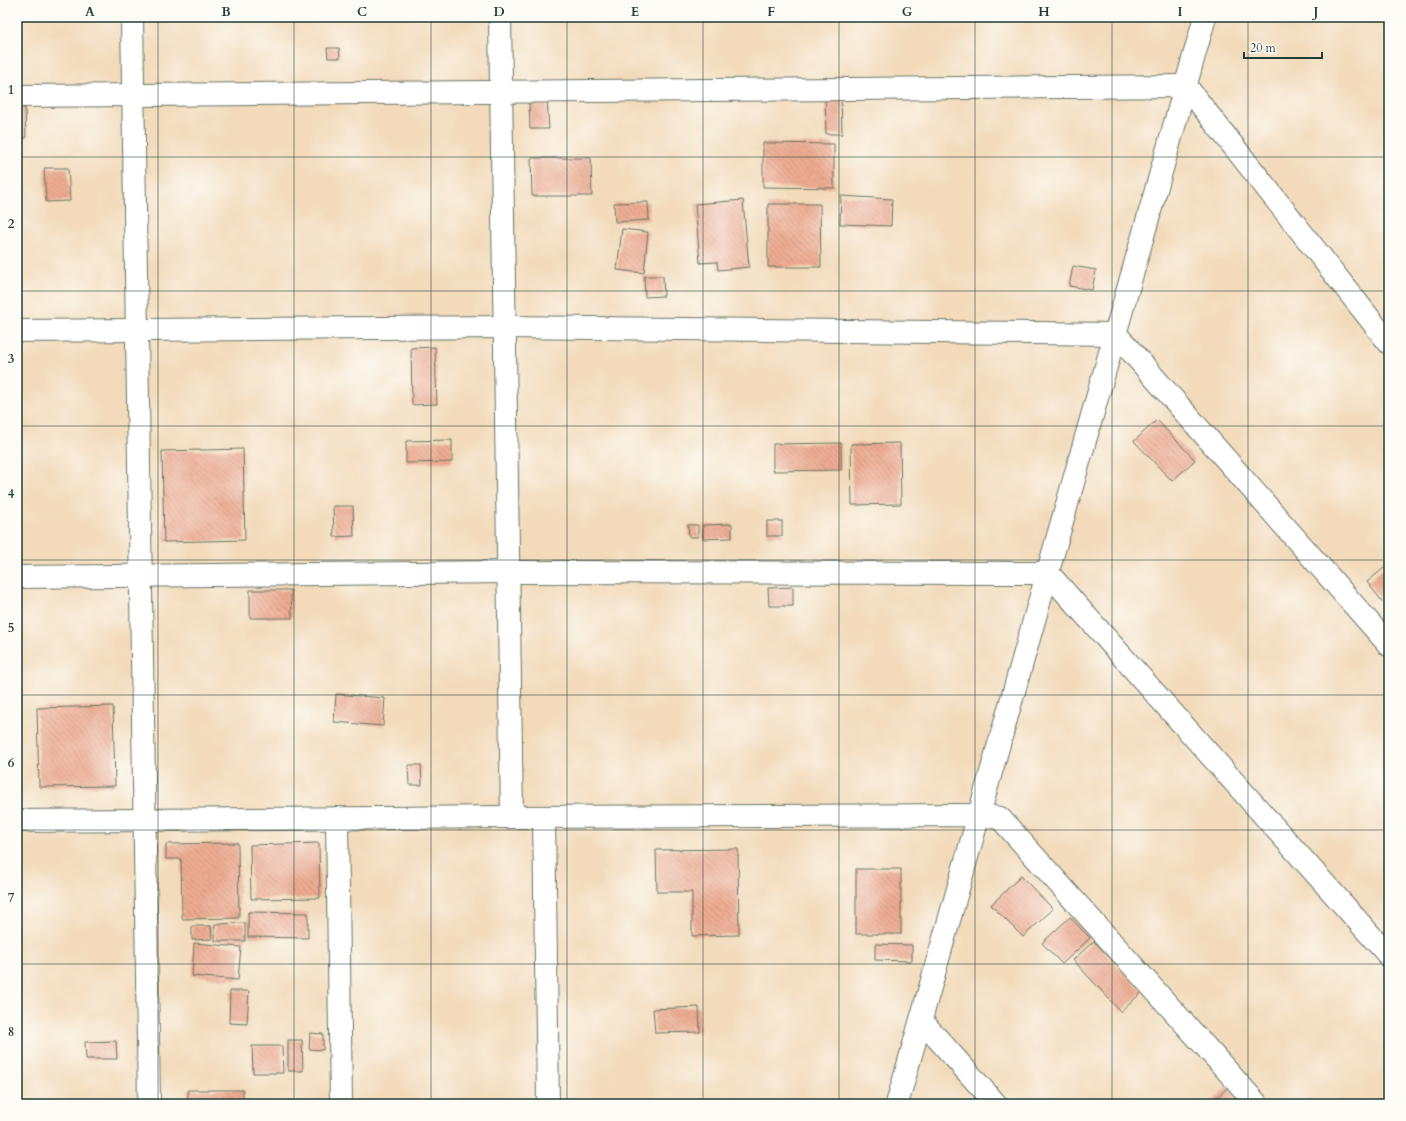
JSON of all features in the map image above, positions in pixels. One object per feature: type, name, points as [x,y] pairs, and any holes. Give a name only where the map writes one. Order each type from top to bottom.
[{"type":"street","points":[[132,17],[149,1104]]},
{"type":"street","points":[[500,17],[512,817]]},
{"type":"street","points":[[897,1104],[1206,17]]},
{"type":"street","points":[[17,96],[1186,86]]},
{"type":"street","points":[[1186,86],[1389,343]]},
{"type":"street","points":[[17,331],[505,327],[1116,334],[1389,645]]},
{"type":"street","points":[[17,577],[508,572],[1048,573],[1389,956]]},
{"type":"street","points":[[17,821],[979,815],[1000,818],[1258,1104]]},
{"type":"street","points":[[544,817],[548,1104]]},
{"type":"street","points":[[337,818],[341,1104]]},
{"type":"street","points":[[921,1020],[996,1104]]},
{"type":"building","points":[[327,48],[339,48],[340,58],[328,58]]},
{"type":"building","points":[[825,96],[841,96],[842,134],[826,134]]},
{"type":"building","points":[[547,97],[549,129],[530,129],[529,98]]},
{"type":"building","points":[[17,108],[25,108],[26,138],[17,138]]},
{"type":"building","points":[[763,143],[834,144],[834,188],[763,187]]},
{"type":"building","points":[[531,158],[591,158],[592,196],[532,196]]},
{"type":"building","points":[[44,168],[68,168],[70,201],[46,202]]},
{"type":"building","points":[[841,196],[892,199],[891,226],[840,224]]},
{"type":"building","points":[[743,200],[749,267],[718,270],[717,262],[700,263],[695,204]]},
{"type":"building","points":[[648,202],[649,220],[615,222],[614,203]]},
{"type":"building","points":[[768,204],[820,204],[821,267],[768,267]]},
{"type":"building","points":[[622,229],[648,232],[644,273],[617,270]]},
{"type":"building","points":[[1073,266],[1096,270],[1092,290],[1069,286]]},
{"type":"building","points":[[644,276],[663,276],[664,296],[645,297]]},
{"type":"building","points":[[435,347],[437,404],[412,405],[411,348]]},
{"type":"building","points":[[1157,420],[1195,460],[1172,481],[1134,441]]},
{"type":"building","points":[[452,440],[452,462],[406,463],[406,441]]},
{"type":"building","points":[[841,443],[841,470],[773,471],[773,444]]},
{"type":"building","points":[[900,443],[901,504],[852,505],[851,444]]},
{"type":"building","points":[[243,449],[245,540],[164,542],[162,451]]},
{"type":"building","points":[[333,506],[353,506],[354,536],[334,537]]},
{"type":"building","points":[[767,521],[782,521],[782,536],[767,536]]},
{"type":"building","points":[[732,524],[732,538],[703,539],[703,525]]},
{"type":"building","points":[[688,525],[698,525],[698,537],[689,537]]},
{"type":"building","points":[[1389,564],[1389,610],[1367,582]]},
{"type":"building","points":[[793,587],[793,606],[769,606],[768,588]]},
{"type":"building","points":[[250,590],[291,590],[292,618],[250,618]]},
{"type":"building","points":[[336,694],[385,698],[383,726],[334,722]]},
{"type":"building","points":[[113,706],[115,786],[39,787],[37,708]]},
{"type":"building","points":[[408,765],[421,765],[422,785],[409,785]]},
{"type":"building","points":[[238,843],[239,918],[182,919],[181,859],[166,859],[166,844]]},
{"type":"building","points":[[319,843],[320,898],[251,899],[250,845]]},
{"type":"building","points":[[738,849],[739,935],[692,936],[692,892],[657,892],[656,850]]},
{"type":"building","points":[[856,869],[901,869],[901,934],[856,934]]},
{"type":"building","points":[[1021,876],[1053,909],[1023,937],[991,905]]},
{"type":"building","points":[[248,912],[308,913],[308,938],[248,937]]},
{"type":"building","points":[[1070,917],[1090,938],[1062,964],[1042,943]]},
{"type":"building","points":[[245,923],[245,941],[215,941],[215,924]]},
{"type":"building","points":[[192,926],[211,926],[212,939],[192,940]]},
{"type":"building","points":[[1094,941],[1142,992],[1121,1012],[1073,960]]},
{"type":"building","points":[[194,943],[241,947],[238,980],[192,976]]},
{"type":"building","points":[[875,944],[912,945],[912,961],[875,960]]},
{"type":"building","points":[[230,991],[249,991],[247,1024],[229,1023]]},
{"type":"building","points":[[699,1007],[700,1032],[655,1033],[653,1009]]},
{"type":"building","points":[[310,1033],[323,1034],[323,1050],[309,1049]]},
{"type":"building","points":[[288,1040],[302,1040],[303,1071],[288,1071]]},
{"type":"building","points":[[116,1041],[117,1059],[86,1059],[85,1042]]},
{"type":"building","points":[[252,1046],[282,1046],[283,1073],[253,1073]]},
{"type":"building","points":[[1228,1087],[1244,1104],[1210,1104]]},
{"type":"building","points":[[188,1090],[243,1090],[243,1104],[188,1104]]}]
